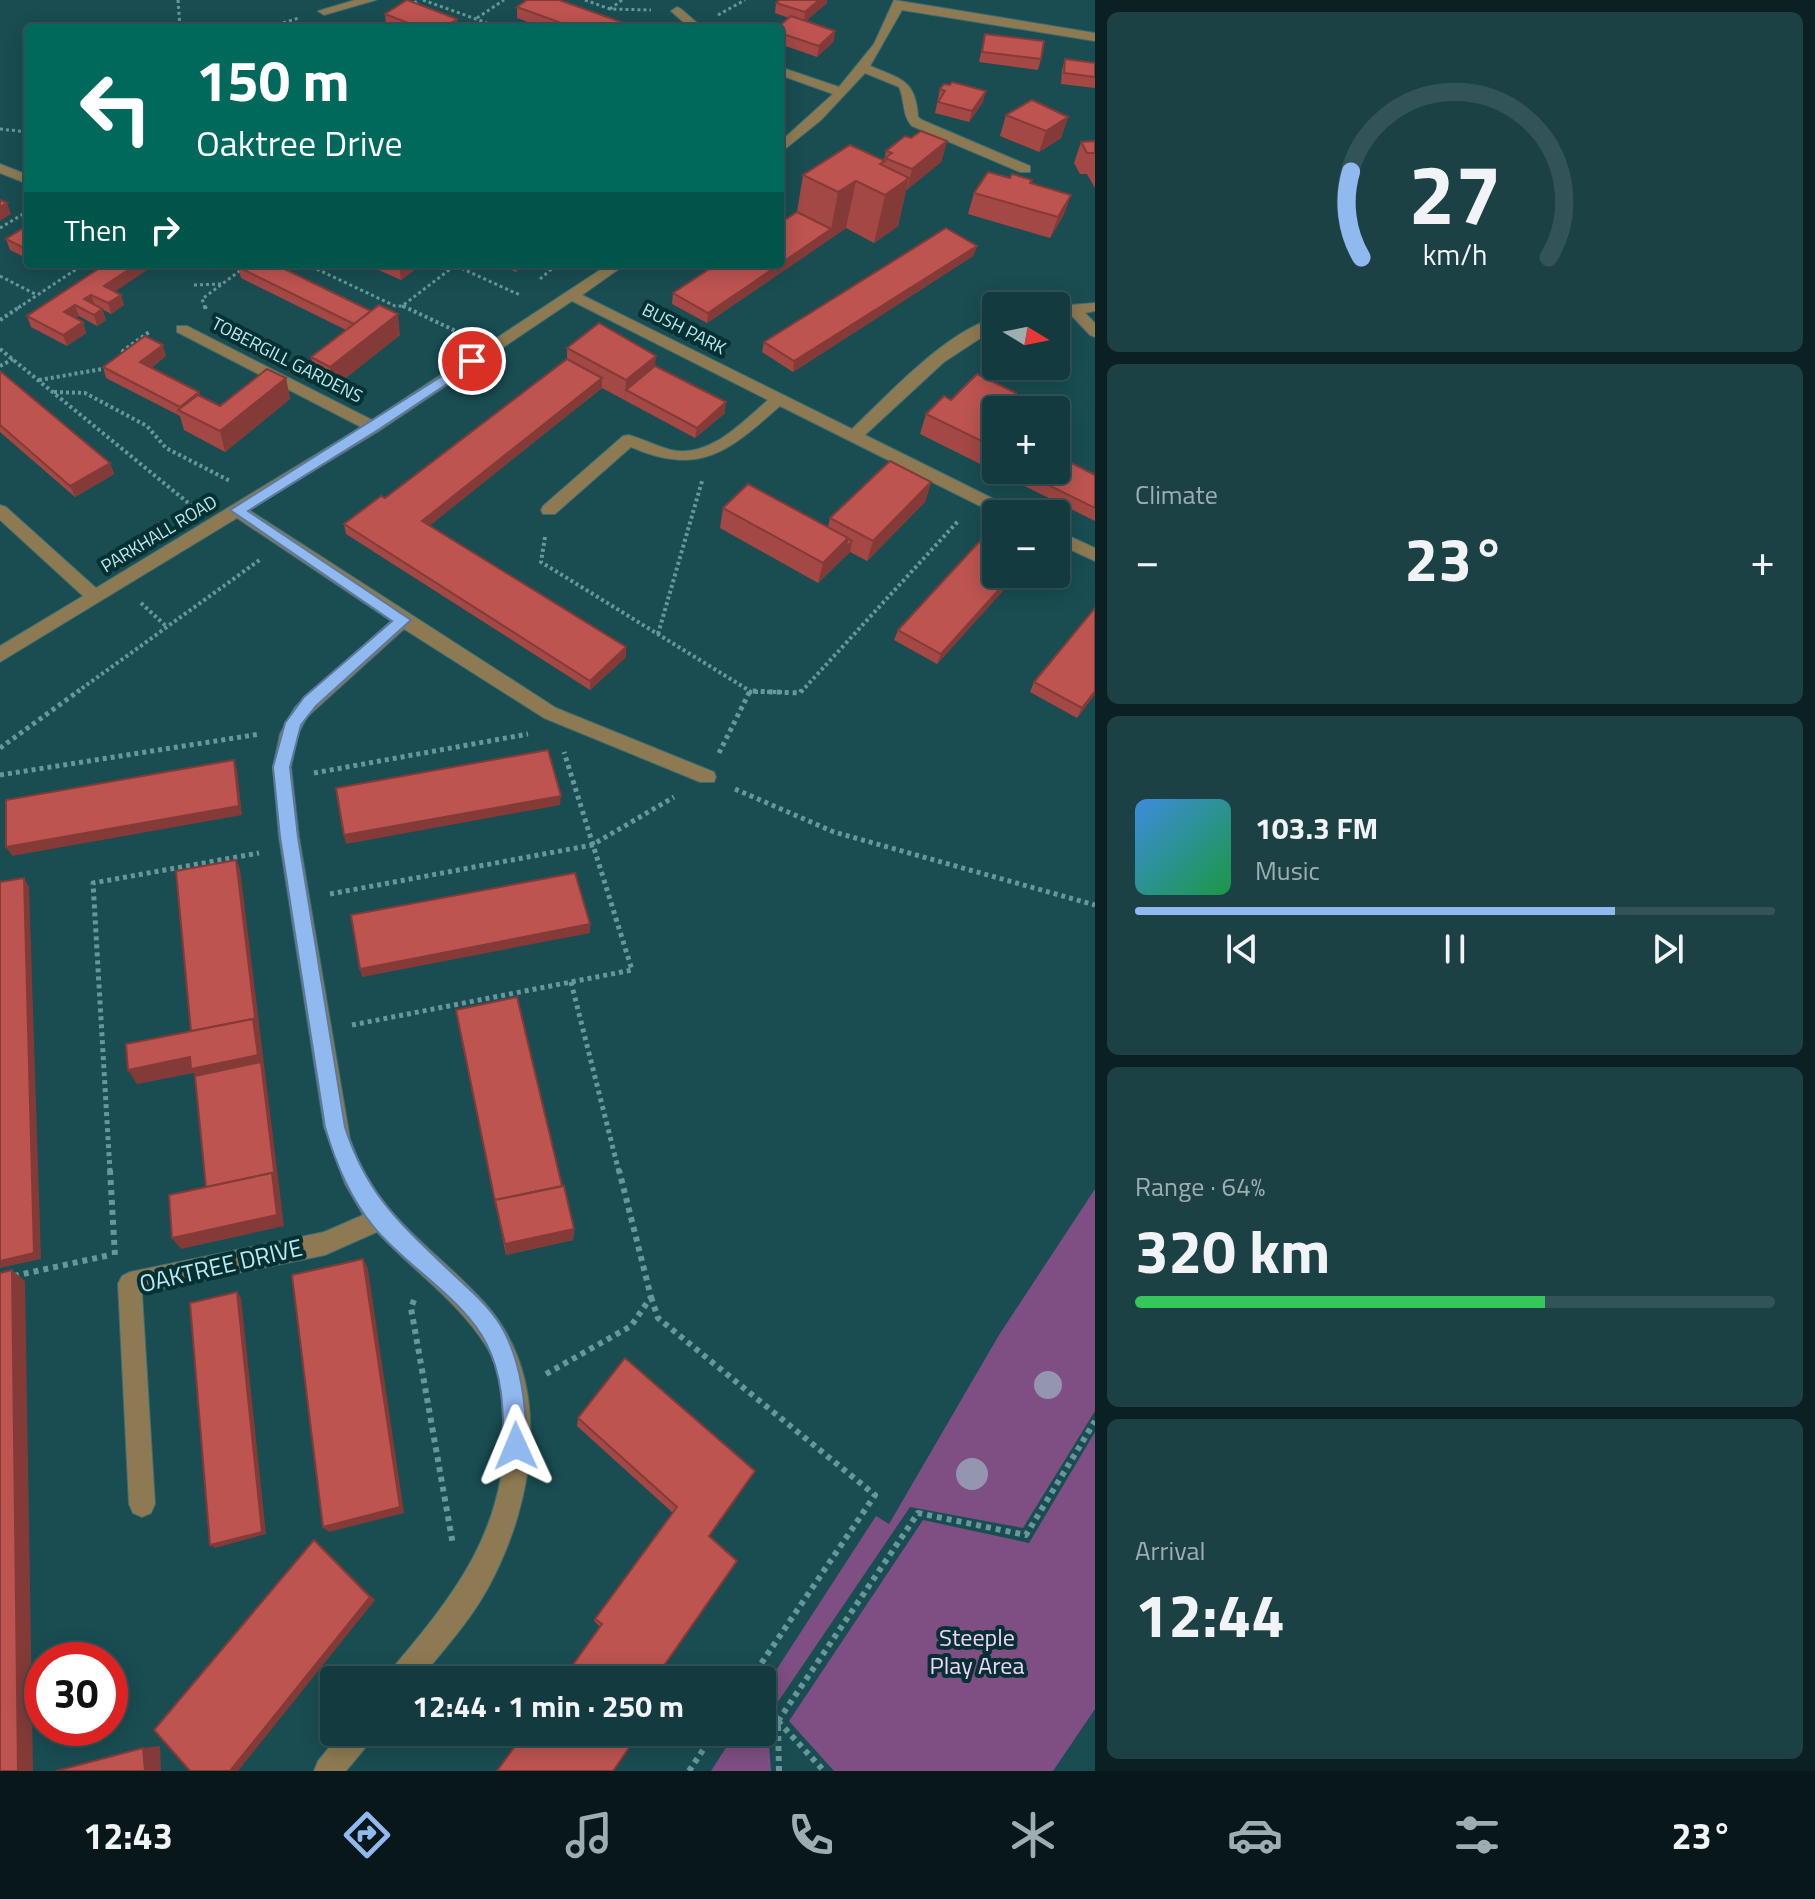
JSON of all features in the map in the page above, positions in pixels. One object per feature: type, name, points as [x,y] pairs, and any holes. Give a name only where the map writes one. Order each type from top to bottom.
[{"type":"street","points":[[324,11],[370,0]]},
{"type":"street","points":[[784,145],[873,57],[899,3],[1095,37]]},
{"type":"street","points":[[677,11],[692,24]]},
{"type":"street","points":[[864,68],[904,85],[911,99],[912,118],[917,123],[1025,169]]},
{"type":"street","points":[[784,72],[841,92]]},
{"type":"street","points":[[0,168],[24,178]]},
{"type":"street","name":"PARKHALL ROAD","points":[[0,655],[373,427],[613,268]]},
{"type":"street","name":"BUSH PARK","points":[[571,295],[982,500]]},
{"type":"street","points":[[1070,309],[1095,307]]},
{"type":"street","points":[[1073,309],[1095,332]]},
{"type":"street","name":"TOBERGILL GARDENS","points":[[186,331],[373,427]]},
{"type":"street","points":[[853,437],[923,373],[982,332]]},
{"type":"street","points":[[549,510],[629,440],[667,455],[687,457],[710,453],[722,448],[778,399]]},
{"type":"street","points":[[237,510],[550,713],[707,777]]},
{"type":"street","points":[[0,511],[94,596]]},
{"type":"street","points":[[1070,543],[1095,555]]},
{"type":"street","points":[[403,620],[297,717],[289,734],[282,778],[335,1127],[343,1152],[359,1187],[380,1219],[488,1325],[503,1355],[513,1392],[516,1446],[508,1506],[491,1555],[463,1603],[412,1666]]},
{"type":"street","name":"OAKTREE DRIVE","points":[[142,1504],[130,1284],[325,1243],[380,1219]]},
{"type":"street","points":[[328,1771],[349,1746]]},
{"type":"path","points":[[178,0],[180,24]]},
{"type":"path","points":[[423,0],[492,24]]},
{"type":"path","points":[[477,18],[504,0]]},
{"type":"path","points":[[585,0],[610,9],[677,11]]},
{"type":"path","points":[[610,9],[622,0]]},
{"type":"path","points":[[0,129],[24,132]]},
{"type":"path","points":[[0,228],[24,213]]},
{"type":"path","points":[[0,320],[78,268]]},
{"type":"path","points":[[186,331],[209,319],[202,299],[244,268]]},
{"type":"path","points":[[314,268],[468,337]]},
{"type":"path","points":[[402,306],[452,268]]},
{"type":"path","points":[[462,268],[521,295]]},
{"type":"path","points":[[0,276],[37,295]]},
{"type":"path","points":[[194,285],[222,284]]},
{"type":"path","points":[[129,356],[120,363],[123,351],[149,332]]},
{"type":"path","points":[[0,349],[214,525]]},
{"type":"path","points":[[0,366],[13,359]]},
{"type":"path","points":[[38,380],[115,367]]},
{"type":"path","points":[[53,392],[85,393],[147,426],[166,448],[260,496]]},
{"type":"path","points":[[658,634],[710,453]]},
{"type":"path","points":[[549,510],[541,562],[750,691],[800,693],[978,498]]},
{"type":"path","points":[[0,748],[285,542]]},
{"type":"path","points":[[300,900],[592,845],[707,777],[750,691]]},
{"type":"path","points":[[540,732],[550,713]]},
{"type":"path","points":[[282,778],[540,732],[562,744],[632,970],[320,1031]]},
{"type":"path","points":[[0,775],[247,733],[289,734]]},
{"type":"path","points":[[707,777],[834,832],[1095,905]]},
{"type":"path","points":[[130,1284],[115,1254],[93,883],[291,847]]},
{"type":"path","points":[[571,981],[658,1318],[875,1495],[759,1666]]},
{"type":"path","points":[[0,1279],[115,1254]]},
{"type":"path","points":[[428,1265],[411,1308],[463,1603]]},
{"type":"path","points":[[513,1392],[631,1326],[651,1297]]},
{"type":"path","points":[[779,1771],[778,1721],[918,1513],[1026,1535],[1095,1421]]},
{"type":"path","points":[[778,1721],[824,1771]]},
{"type":"path","points":[[689,1771],[706,1746]]},
{"type":"green space","points":[[1095,1189],[1095,1411],[1023,1528],[910,1507],[776,1705],[776,1670],[876,1516],[889,1524],[999,1335]]},
{"type":"green space","name":"Steeple Play Area","points":[[1095,1432],[1095,1709],[1053,1771],[834,1771],[789,1721],[923,1520],[1029,1543]]},
{"type":"green space","points":[[727,1746],[769,1746],[771,1771],[711,1771]]},
{"type":"building","points":[[407,0],[457,19],[449,24],[411,24],[385,14]]},
{"type":"building","points":[[527,0],[559,0],[627,24],[564,24],[517,7]]},
{"type":"building","points":[[780,0],[819,0],[805,12],[776,3]]},
{"type":"building","points":[[791,16],[835,31],[819,46],[784,34],[782,24]]},
{"type":"building","points":[[985,34],[1044,41],[1041,59],[982,52]]},
{"type":"building","points":[[1065,59],[1095,63],[1095,77],[1064,73]]},
{"type":"building","points":[[952,82],[986,91],[972,111],[938,102],[945,91],[940,89]]},
{"type":"building","points":[[1032,100],[1068,117],[1046,131],[1006,115]]},
{"type":"building","points":[[921,131],[947,141],[912,169],[885,158],[892,153],[886,151],[905,136],[911,138]]},
{"type":"building","points":[[1095,141],[1095,153],[1087,153],[1081,142]]},
{"type":"building","points":[[850,145],[885,161],[880,164],[909,178],[885,195],[856,181],[838,192],[803,175]]},
{"type":"building","points":[[988,172],[1010,178],[1012,174],[1032,180],[1030,183],[1071,195],[1058,217],[974,193]]},
{"type":"building","points":[[797,212],[831,229],[784,261],[784,220]]},
{"type":"building","points":[[24,228],[24,248],[6,239]]},
{"type":"building","points":[[946,228],[977,246],[794,361],[764,342]]},
{"type":"building","points":[[100,268],[131,268],[104,286],[121,295],[108,303],[91,295],[84,299],[102,309],[94,315],[75,305],[64,312],[83,322],[63,335],[27,316]]},
{"type":"building","points":[[240,268],[282,268],[371,311],[354,324]]},
{"type":"building","points":[[711,268],[774,268],[708,313],[673,293]]},
{"type":"building","points":[[379,305],[398,314],[330,367],[311,357]]},
{"type":"building","points":[[599,323],[656,356],[626,380],[567,348]]},
{"type":"building","points":[[145,336],[163,345],[140,362],[199,392],[180,407],[103,367]]},
{"type":"building","points":[[567,359],[602,378],[422,521],[626,647],[590,681],[344,524],[381,496],[385,498]]},
{"type":"building","points":[[655,366],[726,402],[697,428],[626,390]]},
{"type":"building","points":[[267,369],[286,378],[220,431],[178,410],[198,395],[220,406]]},
{"type":"building","points":[[0,371],[110,463],[70,486],[0,425]]},
{"type":"building","points":[[977,374],[982,380],[989,380],[1016,393],[1013,396],[982,396],[982,441],[926,414],[944,396],[951,400]]},
{"type":"building","points":[[890,461],[931,482],[873,541],[830,518]]},
{"type":"building","points":[[1070,462],[1095,475],[1095,508],[1046,484],[1070,484]]},
{"type":"building","points":[[748,484],[848,538],[823,563],[723,508]]},
{"type":"building","points":[[982,539],[982,588],[1000,588],[941,654],[898,630]]},
{"type":"building","points":[[1095,608],[1095,691],[1082,708],[1034,682]]},
{"type":"building","points":[[548,750],[561,796],[344,835],[336,788]]},
{"type":"building","points":[[234,760],[239,806],[6,847],[6,800]]},
{"type":"building","points":[[236,860],[256,1026],[253,1019],[191,1031],[176,871]]},
{"type":"building","points":[[575,873],[590,924],[360,969],[351,915]]},
{"type":"building","points":[[24,878],[34,1253],[0,1261],[0,882]]},
{"type":"building","points":[[517,997],[562,1186],[495,1200],[496,1206],[456,1010]]},
{"type":"building","points":[[253,1019],[258,1055],[191,1069],[190,1057],[128,1070],[126,1044]]},
{"type":"building","points":[[261,1062],[275,1179],[272,1173],[206,1187],[195,1076]]},
{"type":"building","points":[[272,1173],[277,1215],[172,1238],[169,1195]]},
{"type":"building","points":[[564,1186],[574,1229],[505,1244],[495,1200]]},
{"type":"building","points":[[363,1259],[400,1507],[323,1527],[292,1275]]},
{"type":"building","points":[[12,1270],[18,1771],[0,1771],[0,1273]]},
{"type":"building","points":[[237,1292],[262,1532],[210,1545],[190,1303]]},
{"type":"building","points":[[625,1358],[755,1471],[709,1536],[737,1561],[664,1666],[572,1666],[602,1624],[595,1619],[677,1507],[578,1418]]},
{"type":"building","points":[[314,1540],[370,1597],[230,1771],[190,1771],[154,1730]]},
{"type":"building","points":[[515,1746],[630,1746],[613,1771],[497,1771]]},
{"type":"building","points":[[143,1748],[145,1771],[56,1771]]},
{"type":"route","points":[[472,361],[373,427],[237,510],[403,620],[310,702],[294,723],[282,767],[289,837],[335,1127],[343,1152],[359,1187],[380,1219],[477,1312],[496,1338],[509,1371],[513,1392],[516,1446]]}]
